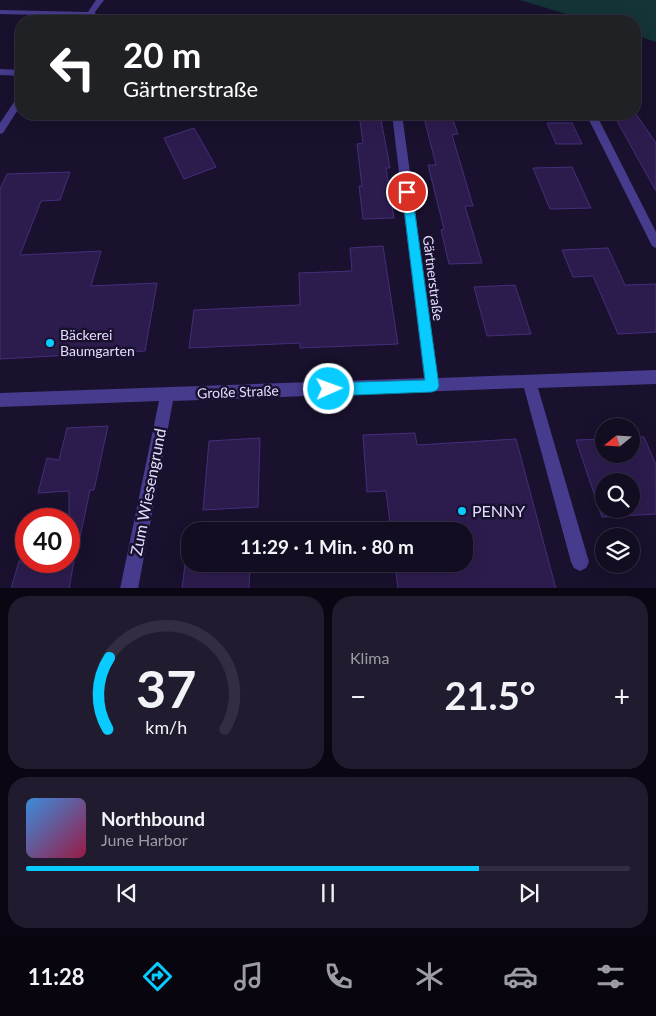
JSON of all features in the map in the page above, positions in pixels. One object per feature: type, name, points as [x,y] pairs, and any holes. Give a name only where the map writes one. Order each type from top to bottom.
[{"type":"street","points":[[0,12],[93,14],[100,0]]},
{"type":"street","points":[[0,72],[15,73]]},
{"type":"street","points":[[0,131],[15,107]]},
{"type":"street","name":"Gärtnerstraße","points":[[398,120],[432,386]]},
{"type":"street","points":[[594,120],[656,242]]},
{"type":"street","name":"Große Straße","points":[[0,400],[530,383],[656,377]]},
{"type":"street","points":[[530,383],[580,562]]},
{"type":"street","name":"Zum Wiesengrund","points":[[129,588],[167,395]]},
{"type":"green space","points":[[520,0],[656,0],[656,42],[641,37],[641,15],[569,15]]},
{"type":"building","points":[[360,120],[381,120],[390,168],[386,168],[394,218],[363,219],[359,186],[362,186],[357,144],[363,143]]},
{"type":"building","points":[[425,120],[453,120],[458,134],[452,135],[473,206],[465,206],[482,263],[449,264],[441,230],[444,229],[428,165],[436,165]]},
{"type":"building","points":[[616,120],[640,120],[656,143],[656,191]]},
{"type":"building","points":[[547,123],[572,123],[582,144],[556,144]]},
{"type":"building","points":[[194,128],[216,167],[184,179],[164,138]]},
{"type":"building","points":[[572,167],[591,208],[550,209],[533,168]]},
{"type":"building","points":[[70,172],[60,200],[41,201],[20,255],[101,251],[91,286],[157,283],[145,351],[0,359],[0,189],[7,174]]},
{"type":"building","points":[[383,246],[398,344],[300,348],[300,343],[189,348],[194,310],[300,305],[299,273],[352,271],[350,248]]},
{"type":"building","points":[[608,248],[625,285],[656,284],[656,332],[618,334],[593,276],[573,277],[562,250]]},
{"type":"building","points":[[515,285],[531,334],[487,336],[474,287]]},
{"type":"building","points":[[108,426],[94,490],[90,490],[80,538],[80,508],[69,508],[69,491],[38,493],[47,458],[59,460],[67,428]]},
{"type":"building","name":"PENNY","points":[[415,433],[417,445],[516,439],[556,588],[398,588],[396,572],[473,572],[473,522],[390,522],[386,491],[367,492],[363,435]]},
{"type":"building","points":[[640,437],[644,437],[656,465],[656,514],[640,515],[640,473],[595,473],[595,496],[576,440],[595,439],[595,463],[640,463]]},
{"type":"building","points":[[260,438],[258,507],[203,510],[209,441]]},
{"type":"building","points":[[184,572],[250,572],[249,588],[182,588]]},
{"type":"building","points":[[16,573],[72,573],[69,588],[11,588]]},
{"type":"place","name":"Bäckerei Baumgarten","points":[[50,343]]},
{"type":"place","name":"PENNY","points":[[462,511]]},
{"type":"route","points":[[329,389],[432,386],[407,192]]}]
